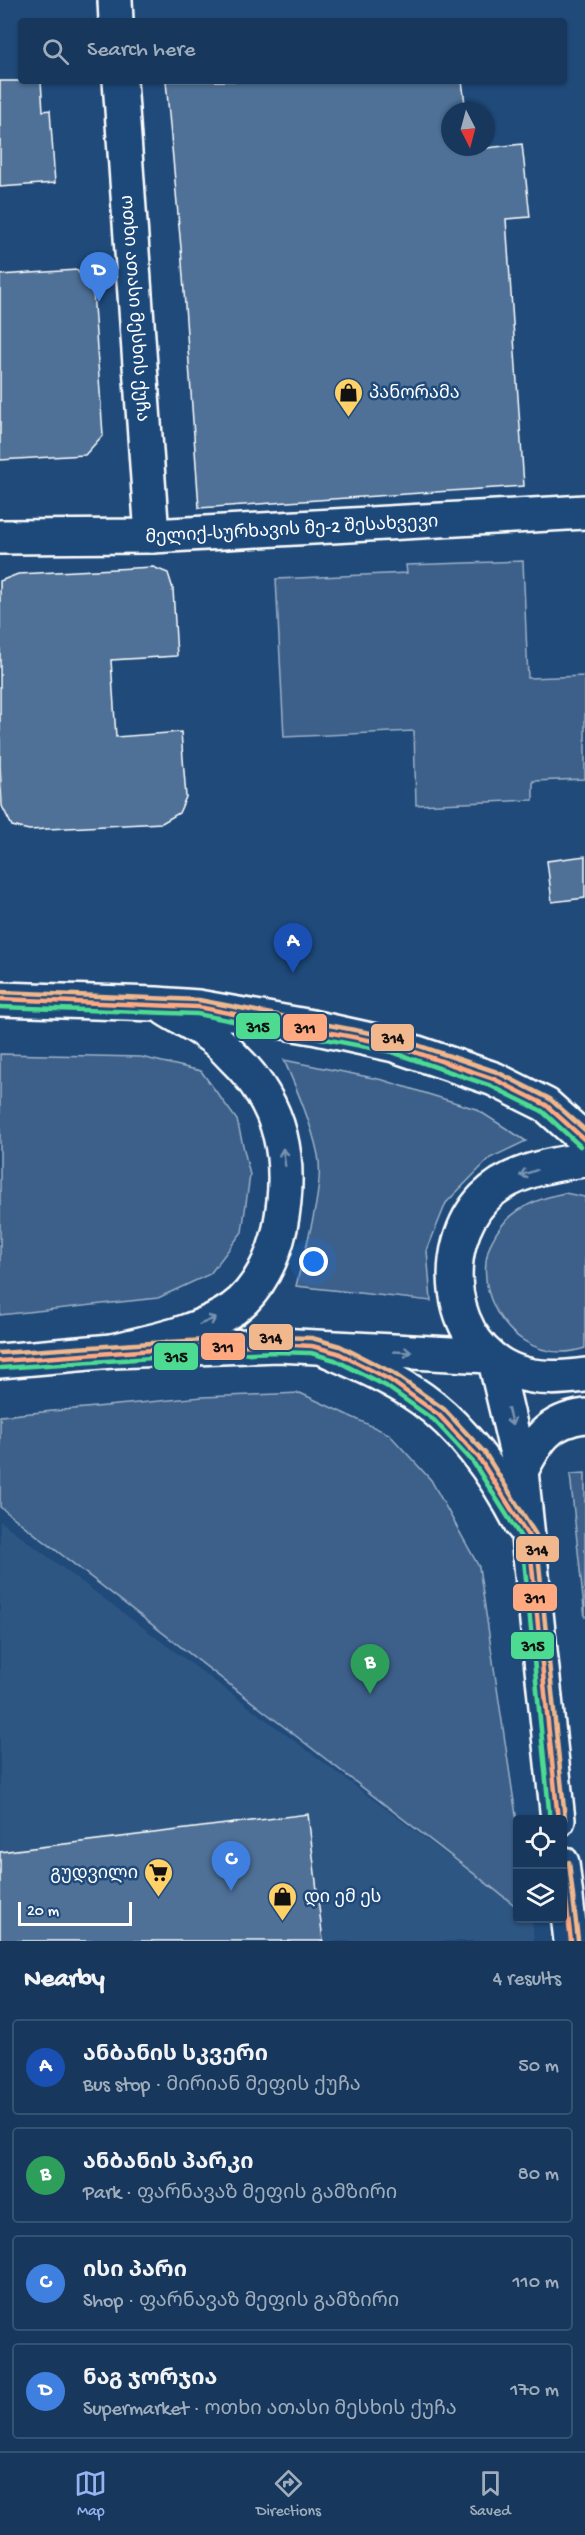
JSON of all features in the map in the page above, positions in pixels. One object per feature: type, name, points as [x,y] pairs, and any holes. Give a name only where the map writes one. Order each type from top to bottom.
[{"type":"main road","points":[[115,0],[116,18]]},
{"type":"main road","name":"ოთხი ათასი მესხის ქუჩა","points":[[120,84],[152,536]]},
{"type":"main road","name":"მელიქ-სურხავის მე-2 შესახვევი","points":[[0,537],[152,536],[585,512]]},
{"type":"main road","points":[[0,999],[198,1007],[312,1027],[394,1045],[494,1079],[546,1105],[585,1140]]},
{"type":"main road","points":[[112,1351],[168,1337],[214,1320],[234,1308],[265,1271],[279,1235],[285,1200],[286,1171],[281,1136],[270,1104],[249,1072],[211,1035],[156,1004]]},
{"type":"main road","points":[[585,1160],[552,1164],[512,1178],[485,1197],[465,1221],[456,1248],[454,1265],[458,1302],[468,1329],[492,1359],[516,1372],[538,1377],[565,1378],[585,1375]]},
{"type":"main road","points":[[0,1361],[112,1351],[267,1345],[492,1359]]},
{"type":"main road","points":[[323,1348],[382,1375],[422,1399],[449,1421],[508,1497],[529,1537]]},
{"type":"main road","points":[[492,1359],[521,1472],[557,1815]]},
{"type":"main road","points":[[521,1472],[536,1442],[549,1429],[561,1422],[585,1416]]},
{"type":"main road","points":[[563,1869],[571,1941]]},
{"type":"shaded area","points":[[523,561],[528,678],[585,676],[585,779],[533,781],[533,800],[416,805],[414,731],[284,737],[276,579],[407,573],[406,565]]},
{"type":"shaded area","points":[[0,1054],[141,1057],[201,1071],[237,1120],[250,1175],[242,1232],[210,1274],[158,1298],[0,1315]]},
{"type":"shaded area","points":[[284,1060],[383,1080],[476,1109],[526,1141],[490,1158],[446,1203],[427,1250],[431,1301],[296,1286],[313,1220],[319,1185],[319,1169],[312,1130]]},
{"type":"shaded area","points":[[565,1193],[585,1197],[585,1348],[552,1351],[523,1340],[501,1319],[488,1291],[486,1261],[497,1232],[522,1208]]},
{"type":"shaded area","points":[[300,1393],[389,1434],[431,1480],[479,1567],[516,1815],[513,1815],[513,1904],[0,1507],[0,1416],[202,1397]]},
{"type":"shaded area","points":[[585,1473],[585,1618],[570,1474]]},
{"type":"shaded area","points":[[0,1521],[513,1904],[513,1923],[532,1923],[534,1941],[0,1941]]},
{"type":"building","points":[[0,81],[41,84],[43,111],[50,110],[55,183],[0,187]]},
{"type":"building","points":[[166,84],[462,84],[465,102],[441,102],[441,156],[495,156],[495,147],[522,144],[530,217],[506,219],[524,486],[199,508],[181,248]]},
{"type":"building","points":[[77,270],[93,291],[103,435],[85,455],[0,460],[0,275]]},
{"type":"building","points":[[153,567],[168,573],[173,589],[177,656],[111,660],[116,737],[181,732],[186,797],[179,813],[162,823],[29,830],[12,826],[2,806],[0,581],[18,574]]},
{"type":"building","points":[[585,856],[585,898],[552,902],[547,861]]},
{"type":"building","name":"გუდვილი","points":[[308,1814],[323,1941],[0,1941],[0,1852]]},
{"type":"transit line","name":"314","points":[[0,992],[199,1000],[396,1038],[497,1072],[550,1099],[585,1130]]},
{"type":"transit line","name":"311","points":[[0,999],[198,1007],[394,1045],[494,1079],[546,1105],[585,1140]]},
{"type":"transit line","name":"315","points":[[0,1007],[197,1014],[392,1052],[491,1086],[542,1111],[580,1146]]},
{"type":"transit line","name":"314","points":[[0,1353],[167,1342],[273,1337],[312,1338],[340,1346],[393,1373],[444,1409],[485,1453],[536,1535],[565,1815]]},
{"type":"transit line","name":"311","points":[[0,1361],[167,1349],[273,1344],[312,1346],[338,1353],[390,1380],[439,1415],[479,1458],[529,1537],[557,1815]]},
{"type":"transit line","name":"315","points":[[1,1368],[167,1357],[274,1352],[311,1353],[335,1360],[386,1386],[434,1420],[473,1462],[522,1539],[550,1815]]},
{"type":"transit line","name":"314","points":[[569,1862],[578,1940]]},
{"type":"transit line","name":"311","points":[[562,1869],[571,1941]]},
{"type":"place","name":"ნაგ ჯორჯია","points":[[99,302]]},
{"type":"place","name":"პანორამა","points":[[348,418]]},
{"type":"place","name":"ანბანის სკვერი","points":[[293,973]]},
{"type":"place","name":"ანბანის პარკი","points":[[370,1694]]},
{"type":"place","name":"ისი პარი","points":[[231,1891]]},
{"type":"place","name":"გუდვილი","points":[[159,1898]]},
{"type":"place","name":"დი ემ ეს","points":[[283,1922]]}]
